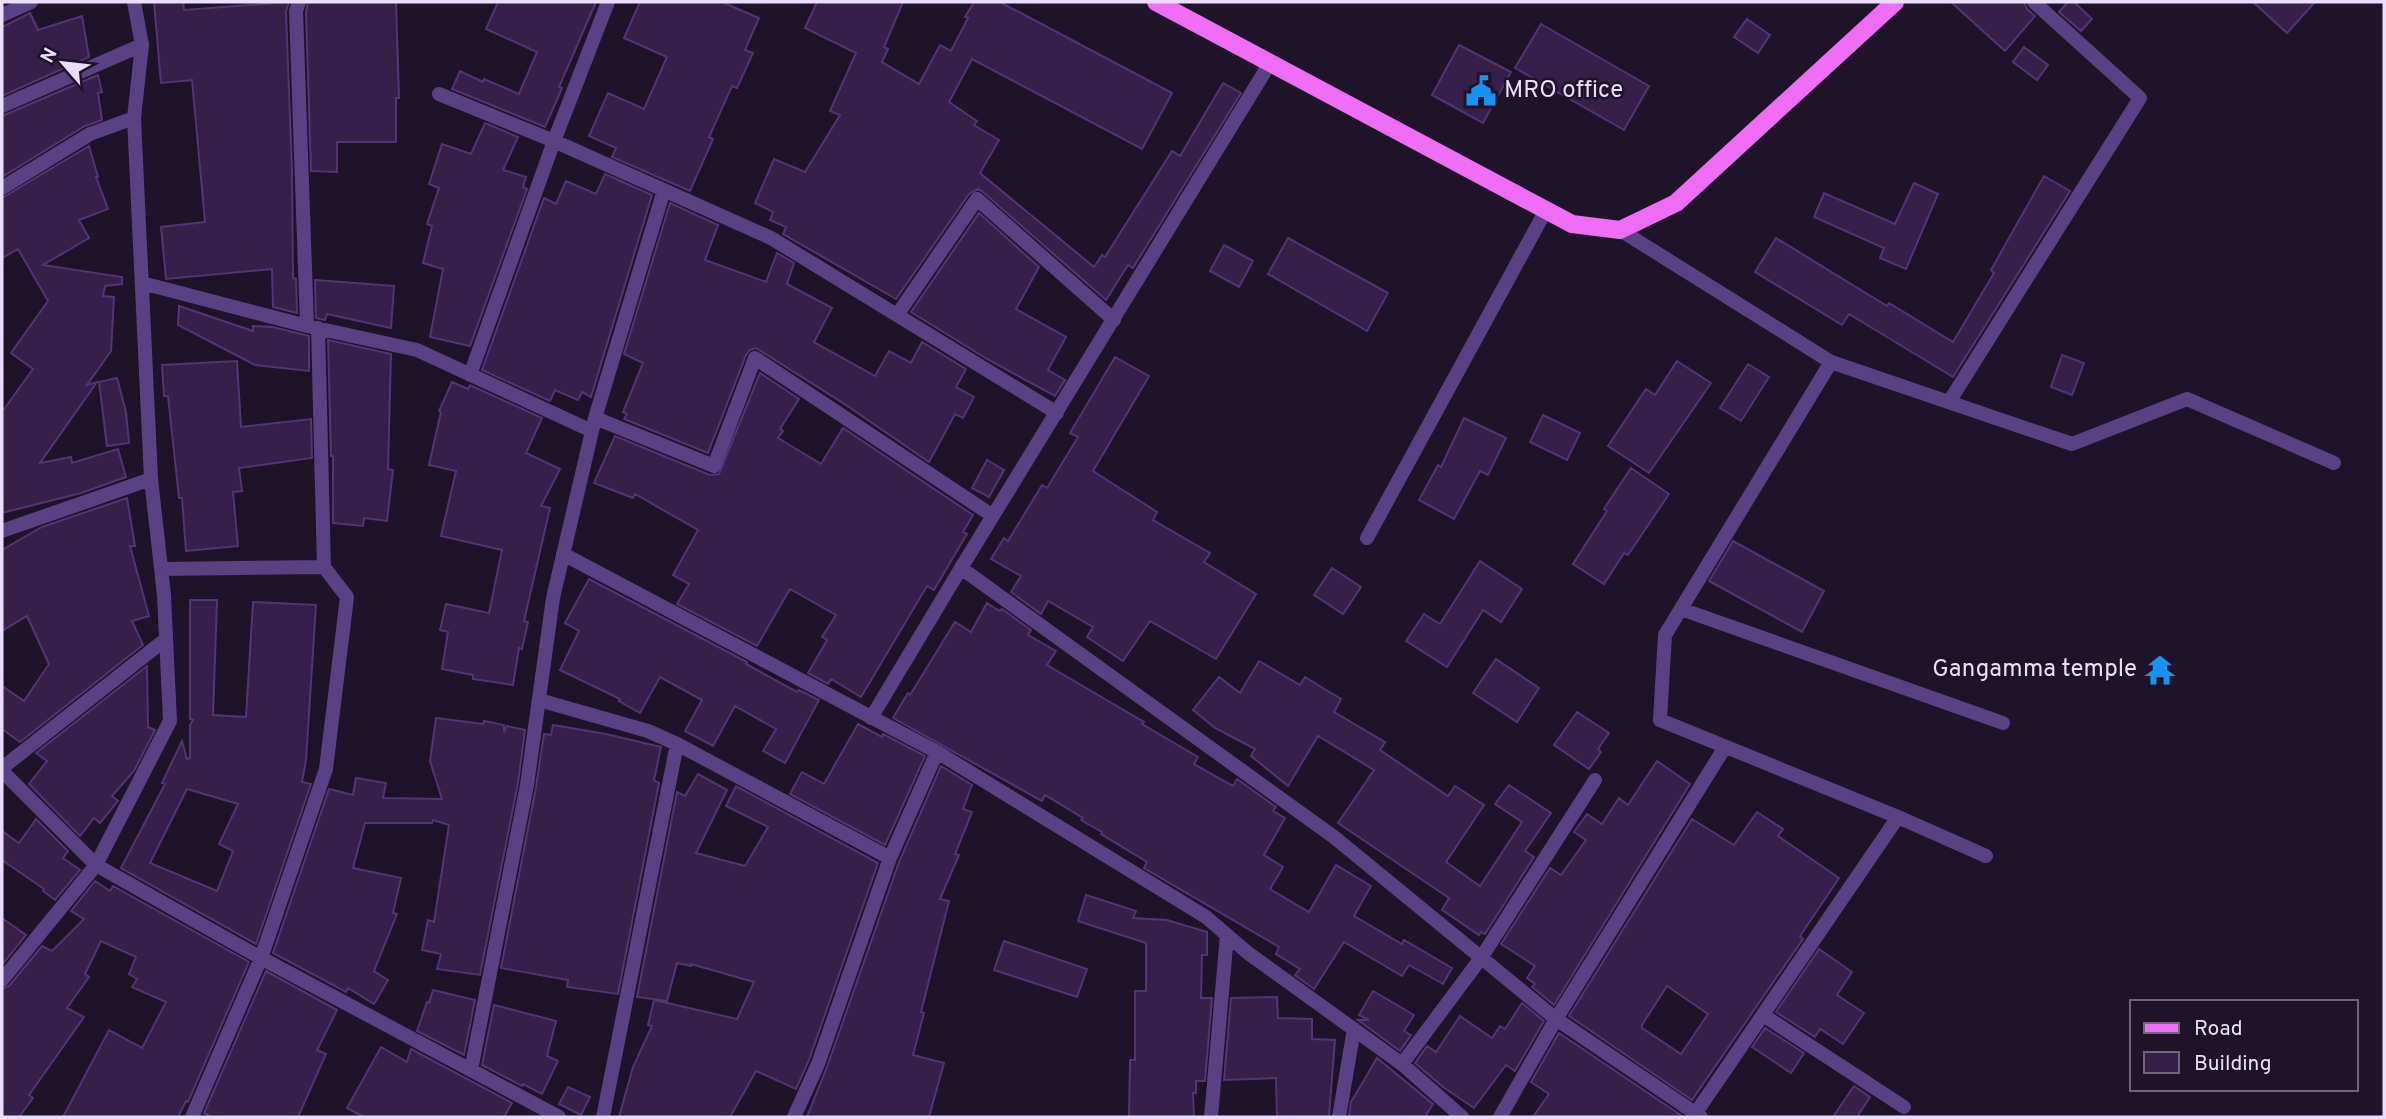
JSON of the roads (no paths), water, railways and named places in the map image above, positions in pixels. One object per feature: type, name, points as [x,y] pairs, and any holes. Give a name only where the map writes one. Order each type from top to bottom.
[{"type":"main road","points":[[1156,2],[1572,224],[1620,230],[1676,203],[1895,2]]},
{"type":"street","points":[[2,15],[31,2]]},
{"type":"street","points":[[2,980],[96,865],[170,721],[161,569],[151,479],[134,118],[142,45],[134,2]]},
{"type":"street","points":[[192,1117],[261,958],[326,769],[347,597],[324,567],[297,25],[299,2]]},
{"type":"street","points":[[470,375],[554,141],[608,2]]},
{"type":"street","points":[[1949,402],[2140,98],[2034,2]]},
{"type":"street","points":[[2,106],[142,45]]},
{"type":"street","points":[[871,718],[1270,63]]},
{"type":"street","points":[[439,94],[554,141],[771,238],[1057,413]]},
{"type":"street","points":[[2,188],[90,134],[134,118]]},
{"type":"street","points":[[471,1070],[527,785],[553,598],[594,425],[664,190]]},
{"type":"street","points":[[897,315],[977,199],[1114,320]]},
{"type":"street","points":[[1367,538],[1546,210]]},
{"type":"street","points":[[1620,230],[1831,362],[2072,444],[2187,399],[2334,463]]},
{"type":"street","points":[[142,283],[313,327],[417,350],[470,375],[594,425],[714,466],[755,358],[993,516]]},
{"type":"street","points":[[1831,362],[1665,635],[1660,720],[1898,817],[1986,856]]},
{"type":"street","points":[[2,531],[151,479]]},
{"type":"street","points":[[563,554],[937,752],[1206,917],[1402,1064],[1462,1117]]},
{"type":"street","points":[[161,569],[324,567]]},
{"type":"street","points":[[961,568],[1334,837],[1556,1019],[1696,1116],[1898,817]]},
{"type":"street","points":[[1681,609],[2003,723]]},
{"type":"street","points":[[166,639],[2,769],[96,865],[261,958],[559,1117]]},
{"type":"street","points":[[539,700],[648,731],[677,744],[890,858]]},
{"type":"street","points":[[603,1117],[677,744]]},
{"type":"street","points":[[1500,1117],[1556,1019],[1725,747]]},
{"type":"street","points":[[794,1117],[818,1064],[890,858],[937,752]]},
{"type":"street","points":[[1402,1064],[1482,958],[1595,780]]},
{"type":"street","points":[[1211,1117],[1227,935]]},
{"type":"street","points":[[1763,1015],[1903,1107]]},
{"type":"street","points":[[1339,1117],[1354,1029]]},
{"type":"place","name":"MRO office","points":[[1481,91]]},
{"type":"place","name":"Gangamma temple","points":[[2160,670]]}]
